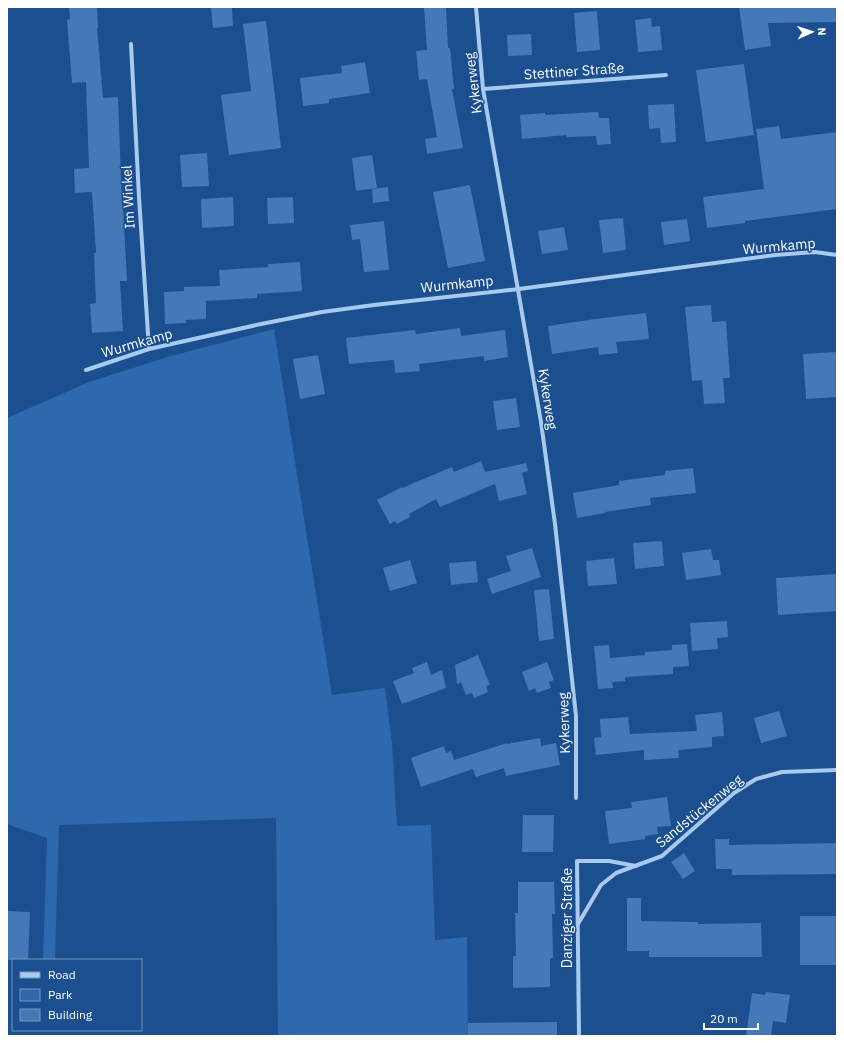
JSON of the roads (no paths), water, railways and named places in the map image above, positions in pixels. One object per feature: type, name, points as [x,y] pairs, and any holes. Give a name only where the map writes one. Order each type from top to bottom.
[{"type":"street","name":"Kykerweg","points":[[476,7],[483,89],[541,422],[566,613],[576,716],[576,798]]},
{"type":"street","name":"Im Winkel","points":[[131,44],[149,349]]},
{"type":"street","name":"Stettiner Straße","points":[[483,89],[666,75]]},
{"type":"street","name":"Wurmkamp","points":[[86,370],[149,349],[322,312],[519,289],[775,255],[815,252],[837,255]]},
{"type":"street","name":"Sandstückenweg","points":[[578,924],[601,885],[616,873],[662,856],[734,793],[756,779],[782,772],[837,770]]},
{"type":"street","name":"Danziger Straße","points":[[579,1036],[577,862],[609,861],[638,866]]}]
